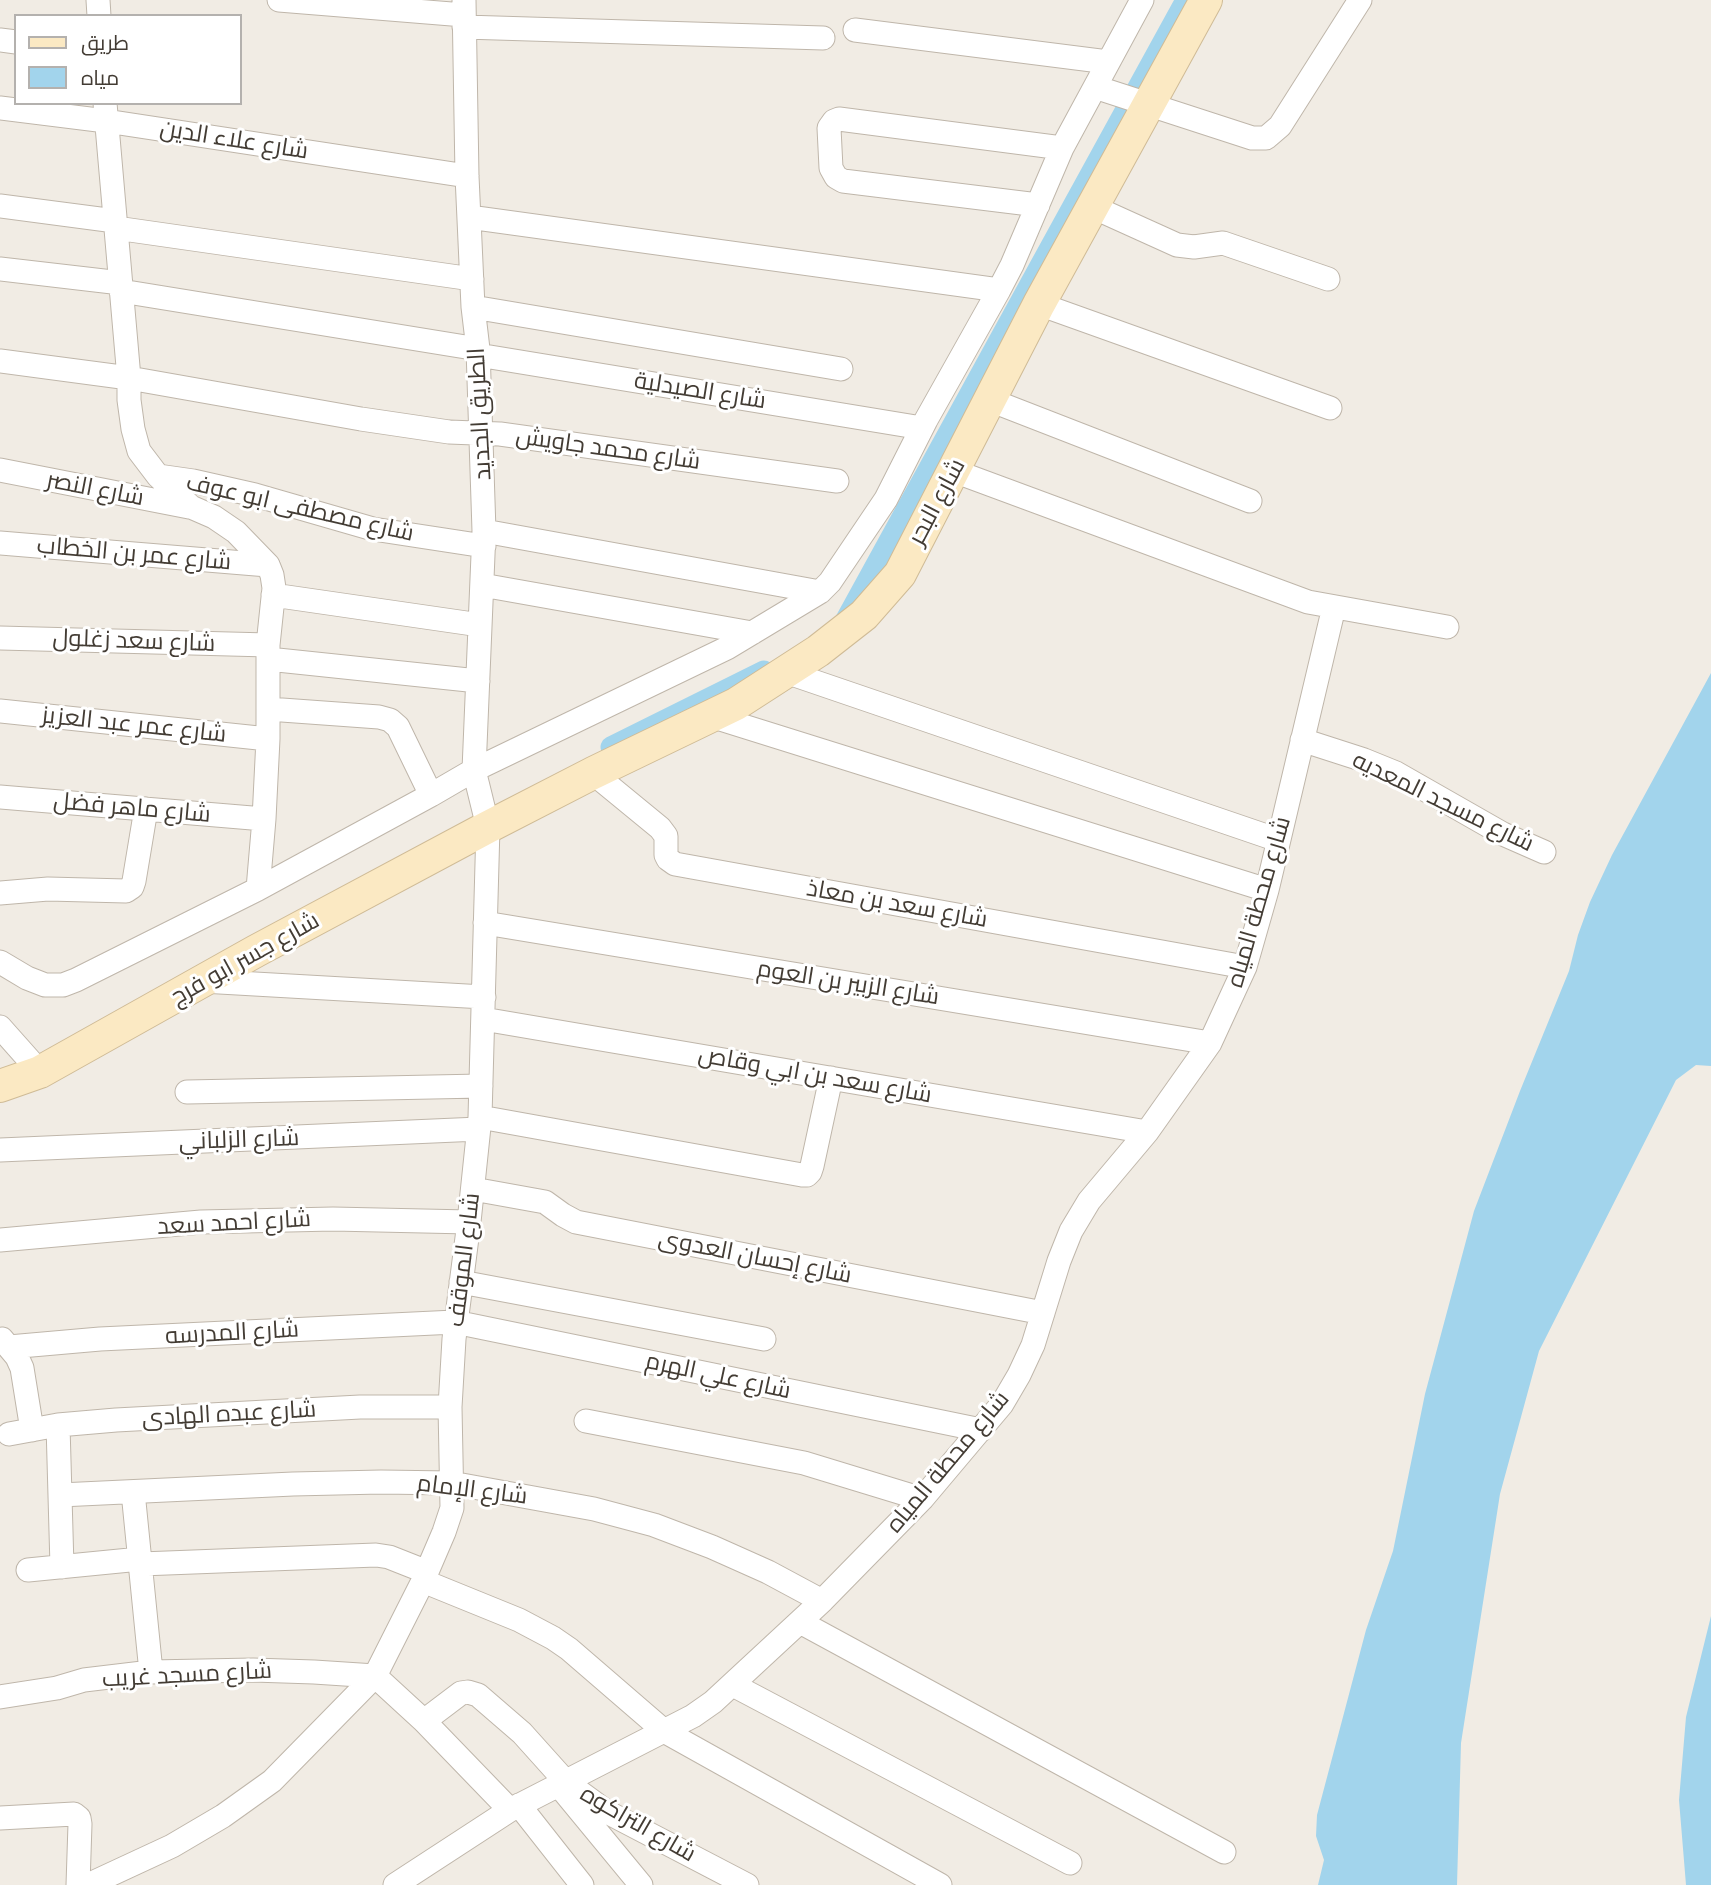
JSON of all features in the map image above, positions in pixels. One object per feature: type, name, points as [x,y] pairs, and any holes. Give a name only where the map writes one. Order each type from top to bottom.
[{"type":"street","points":[[279,0],[823,38]]},
{"type":"street","points":[[0,962],[11,971],[45,985],[63,985],[258,889],[474,770],[727,648],[820,592],[830,582],[886,499],[1012,265],[1062,148],[1142,0]]},
{"type":"street","name":"شارع البحر","points":[[488,827],[736,704],[818,651],[864,615],[900,573],[1039,304],[1206,0]]},
{"type":"street","points":[[1095,87],[1252,138],[1266,138],[1280,125],[1360,0]]},
{"type":"street","name":"الطريق الجديد","points":[[464,14],[467,176],[471,279],[478,352],[484,538],[474,770],[488,827]]},
{"type":"street","points":[[855,30],[1108,62]]},
{"type":"street","name":"شارع علاء الدين","points":[[0,108],[106,112],[467,176]]},
{"type":"street","points":[[106,112],[129,400],[139,451],[158,476],[191,507],[214,517],[236,533],[268,565],[272,575],[268,652],[268,739],[258,889]]},
{"type":"street","points":[[1038,205],[843,181],[835,177],[831,168],[829,128],[839,119],[1062,148]]},
{"type":"street","points":[[0,206],[471,279]]},
{"type":"street","points":[[1093,207],[1177,245],[1194,247],[1223,243],[1328,279]]},
{"type":"street","points":[[469,217],[999,290]]},
{"type":"street","name":"شارع الصيدلية","points":[[0,269],[121,287],[478,352],[922,428]]},
{"type":"street","points":[[1039,304],[1330,408]]},
{"type":"street","points":[[473,307],[841,369]]},
{"type":"street","name":"شارع محمد جاويش","points":[[0,361],[129,378],[449,432],[500,434],[837,481]]},
{"type":"street","points":[[990,400],[1250,501]]},
{"type":"street","name":"شارع النصر","points":[[0,470],[191,507]]},
{"type":"street","points":[[954,471],[1308,602],[1447,627]]},
{"type":"street","name":"شارع مصطفى ابو عوف","points":[[158,476],[255,495],[373,529],[484,538],[820,592]]},
{"type":"street","name":"شارع عمر بن الخطاب","points":[[0,543],[268,565]]},
{"type":"street","points":[[482,585],[752,633]]},
{"type":"street","points":[[273,595],[480,625]]},
{"type":"street","name":"شارع محطة المياه","points":[[395,1885],[514,1807],[702,1710],[733,1685],[822,1601],[922,1499],[1002,1404],[1033,1345],[1059,1261],[1072,1231],[1089,1201],[1147,1132],[1210,1043],[1245,967],[1267,890],[1334,607]]},
{"type":"street","name":"شارع سعد زغلول","points":[[0,638],[268,652],[478,681]]},
{"type":"street","points":[[786,672],[1278,840]]},
{"type":"street","points":[[268,709],[390,720],[398,727],[431,795]]},
{"type":"street","name":"شارع عمر عبد العزيز","points":[[0,712],[268,739]]},
{"type":"street","points":[[711,716],[1267,890]]},
{"type":"street","name":"شارع مسجد المعديه","points":[[1302,740],[1364,760],[1395,774],[1503,834],[1544,852]]},
{"type":"street","name":"شارع سعد بن معاذ","points":[[593,773],[660,828],[666,836],[666,855],[675,864],[1245,967]]},
{"type":"street","name":"شارع ماهر فضل","points":[[0,797],[264,819]]},
{"type":"street","points":[[0,892],[125,891],[132,887],[134,881],[146,809]]},
{"type":"street","name":"شارع الموقف","points":[[88,1885],[172,1846],[223,1816],[272,1782],[375,1676],[444,1532],[452,1508],[450,1406],[455,1322],[480,1123],[488,827]]},
{"type":"street","name":"شارع جسر ابو فرج","points":[[0,1086],[40,1072],[202,981],[488,827]]},
{"type":"street","name":"شارع الزبير بن العوم","points":[[485,923],[1210,1043]]},
{"type":"street","name":"شارع سعد بن ابي وقاص","points":[[202,981],[484,1008],[831,1078],[1147,1132]]},
{"type":"street","points":[[0,1027],[40,1072]]},
{"type":"street","name":"شارع الزلباني","points":[[0,1150],[480,1123],[807,1175],[812,1166],[831,1078]]},
{"type":"street","points":[[187,1092],[481,1086]]},
{"type":"street","name":"شارع إحسان العدوى","points":[[473,1189],[545,1202],[576,1222],[1043,1313]]},
{"type":"street","name":"شارع احمد سعد","points":[[0,1240],[201,1222],[333,1219],[469,1222]]},
{"type":"street","points":[[461,1282],[764,1339]]},
{"type":"street","name":"شارع المدرسه","points":[[5,1342],[455,1322]]},
{"type":"street","name":"شارع علي الهرم","points":[[455,1322],[981,1430]]},
{"type":"street","name":"شارع عبده الهادى","points":[[5,1342],[22,1368],[20,1432],[58,1425],[116,1420],[360,1407],[450,1406]]},
{"type":"street","points":[[586,1421],[804,1463],[922,1499]]},
{"type":"street","points":[[58,1425],[62,1567]]},
{"type":"street","name":"شارع الإمام","points":[[60,1495],[331,1483],[452,1483],[594,1509],[654,1525],[712,1547],[822,1601]]},
{"type":"street","points":[[133,1492],[151,1672]]},
{"type":"street","points":[[28,1570],[140,1562],[376,1555],[389,1557],[553,1638],[664,1731],[940,1885]]},
{"type":"street","points":[[800,1622],[1224,1852]]},
{"type":"street","name":"شارع مسجد غريب","points":[[1,1693],[57,1688],[84,1680],[151,1672],[253,1670],[375,1676]]},
{"type":"street","points":[[375,1676],[514,1807],[582,1885]]},
{"type":"street","points":[[733,1685],[1070,1863]]},
{"type":"street","points":[[424,1721],[461,1693],[478,1695],[522,1733],[641,1885]]},
{"type":"street","name":"شارع التراكوه","points":[[563,1784],[607,1812],[747,1885]]},
{"type":"street","points":[[0,1818],[74,1814],[79,1818],[78,1885]]},
{"type":"water","points":[[1711,673],[1711,1066],[1696,1065],[1676,1080],[1539,1351],[1500,1494],[1461,1743],[1457,1885],[1318,1885],[1324,1860],[1316,1836],[1317,1815],[1366,1630],[1393,1551],[1425,1394],[1474,1211],[1569,971],[1590,902],[1612,855]]},
{"type":"water","points":[[1711,1616],[1711,1885],[1686,1885],[1679,1800],[1686,1717]]},
{"type":"waterway","points":[[844,623],[1186,0]]},
{"type":"waterway","points":[[611,747],[764,671]]}]
